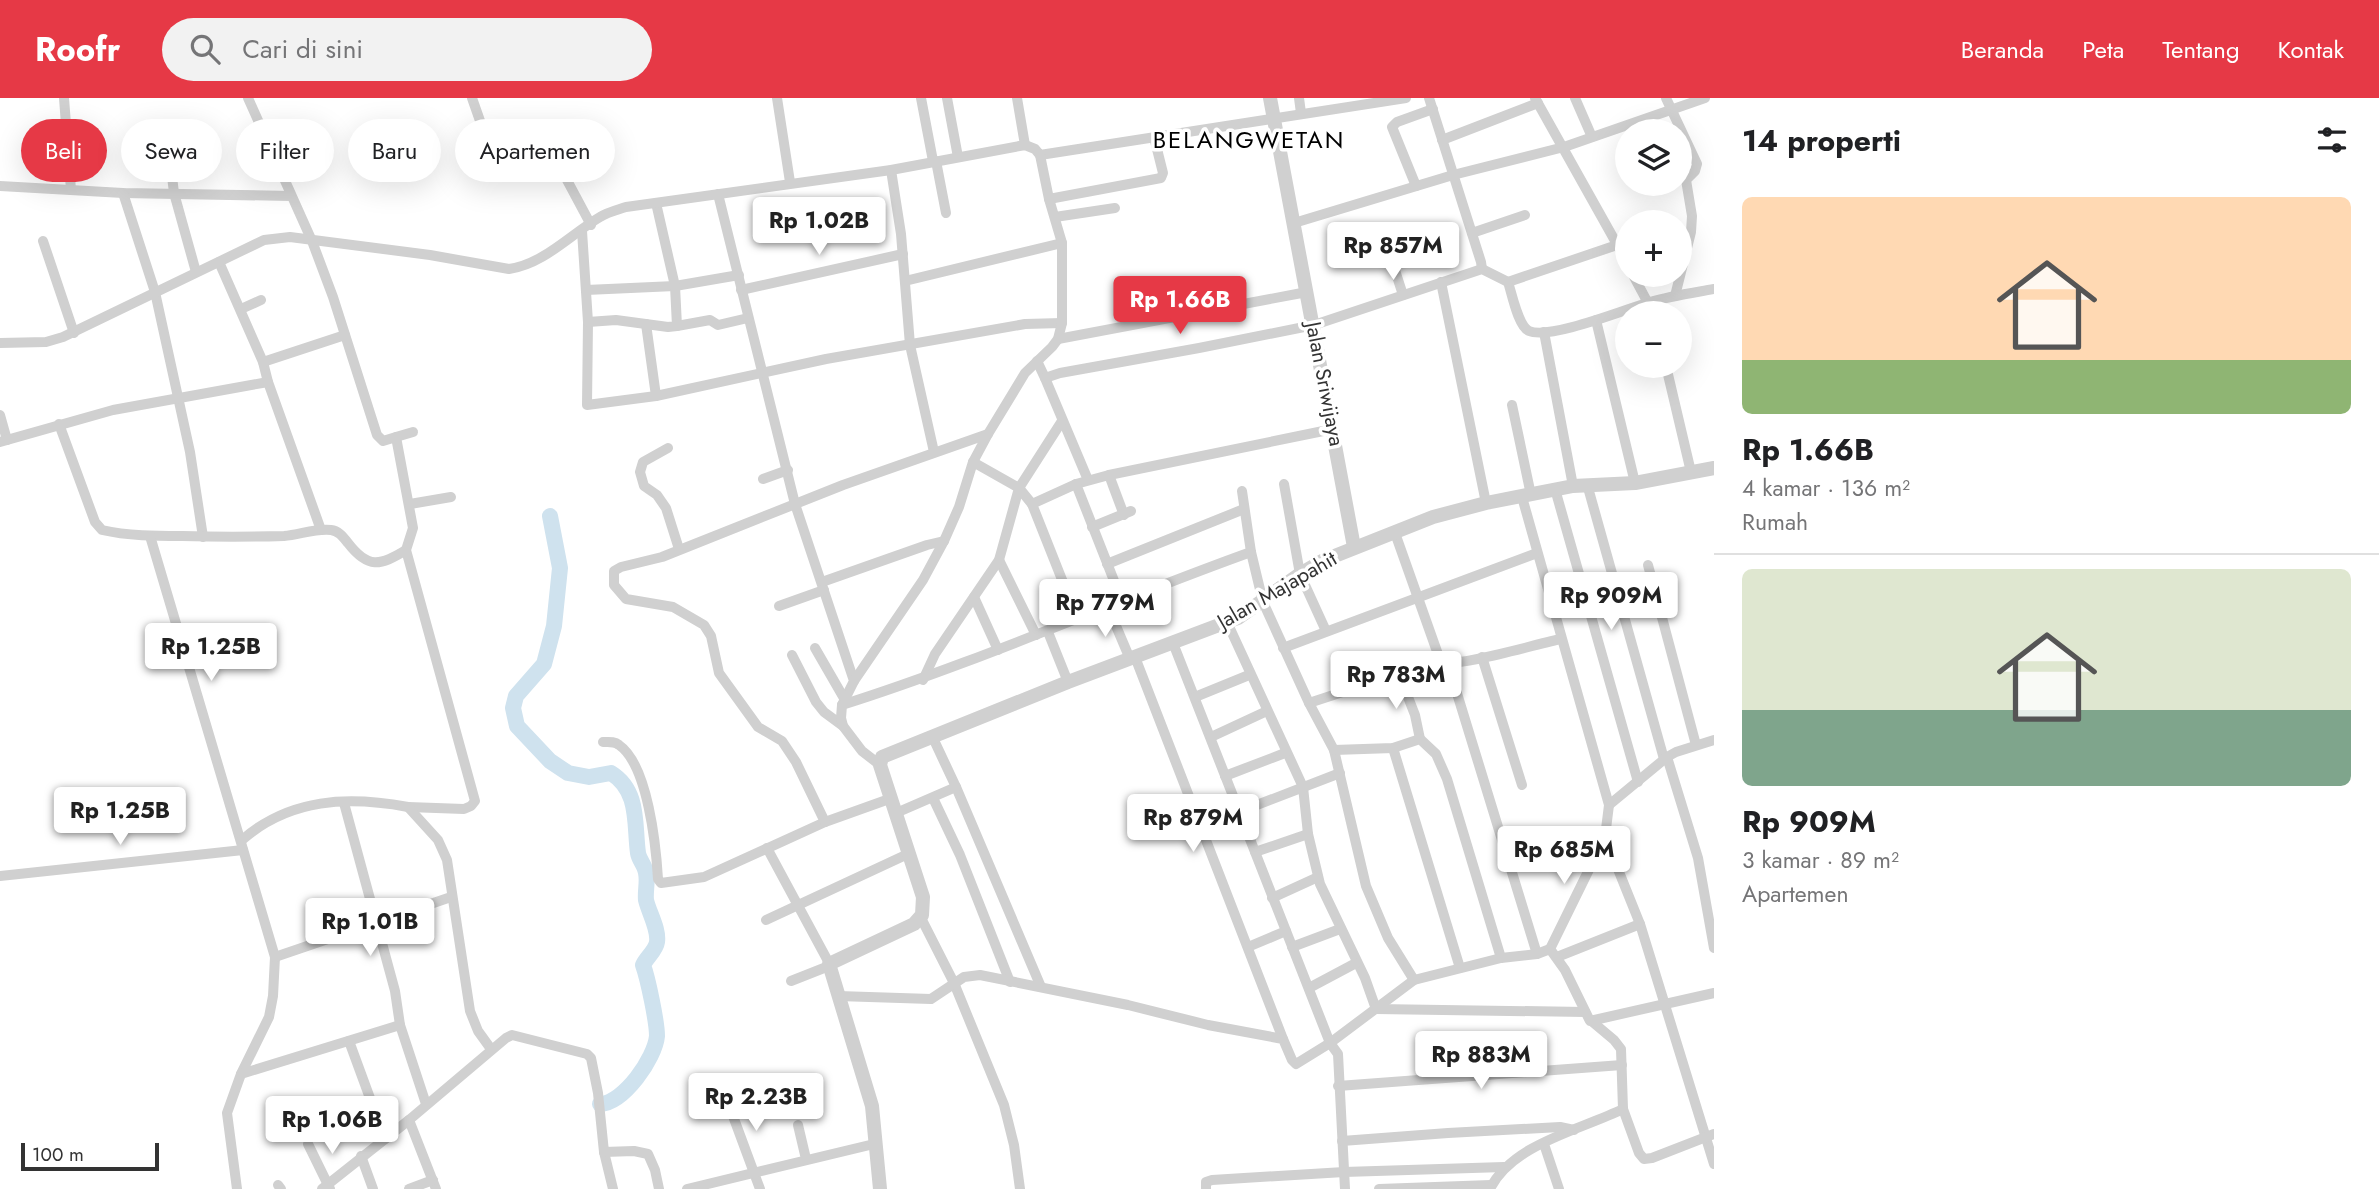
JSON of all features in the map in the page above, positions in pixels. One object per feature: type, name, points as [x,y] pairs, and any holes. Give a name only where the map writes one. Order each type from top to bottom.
[{"type":"street","points":[[64,98],[71,190]]},
{"type":"street","points":[[248,98],[312,241],[377,435],[383,441],[413,432]]},
{"type":"street","points":[[472,98],[485,135],[490,138],[538,136],[545,139],[587,228],[585,402],[588,405],[656,396],[760,371],[1025,324],[1062,323]]},
{"type":"street","points":[[776,98],[790,182]]},
{"type":"street","points":[[921,98],[946,213]]},
{"type":"street","points":[[947,98],[958,157]]},
{"type":"street","points":[[1017,98],[1025,145]]},
{"type":"street","name":"Jalan Sriwijaya","points":[[1270,98],[1354,547]]},
{"type":"street","points":[[1298,98],[1301,113]]},
{"type":"street","points":[[1040,155],[1406,98]]},
{"type":"street","points":[[1575,98],[1592,136]]},
{"type":"street","points":[[1666,98],[1697,164],[1695,171],[1686,180],[1692,215],[1691,232],[1675,296]]},
{"type":"street","points":[[1294,223],[1453,175],[1564,148],[1705,98]]},
{"type":"street","points":[[1442,140],[1536,101],[1615,241]]},
{"type":"street","points":[[1416,186],[1392,127],[1397,121],[1431,104],[1482,269]]},
{"type":"street","points":[[1049,199],[1161,178],[1163,173],[1154,136]]},
{"type":"street","points":[[0,344],[46,342],[74,333],[196,272],[273,238],[290,237],[509,269],[532,262],[607,213],[626,207],[891,170],[1025,145],[1032,147],[1040,155],[1062,243],[1062,323],[1058,339],[1025,373],[988,434],[973,462],[944,541],[923,580],[854,681],[844,703],[841,718],[843,726]]},
{"type":"street","points":[[891,170],[903,254],[910,345],[934,452]]},
{"type":"street","points":[[173,182],[196,272]]},
{"type":"street","points":[[0,186],[123,193],[291,196]]},
{"type":"street","points":[[123,193],[155,292],[190,452],[203,537]]},
{"type":"street","points":[[718,194],[795,504],[854,681]]},
{"type":"street","points":[[656,203],[675,286],[677,326]]},
{"type":"street","points":[[1055,217],[1115,208]]},
{"type":"street","points":[[1472,233],[1525,215]]},
{"type":"street","points":[[43,241],[74,333]]},
{"type":"street","points":[[905,281],[1062,243]]},
{"type":"street","points":[[1508,282],[1615,246]]},
{"type":"street","points":[[741,290],[903,254]]},
{"type":"street","points":[[1391,258],[1403,295]]},
{"type":"street","points":[[219,262],[263,362],[321,530]]},
{"type":"street","points":[[1045,378],[1314,325],[1482,269],[1508,282],[1523,326],[1531,332],[1544,332],[1615,315]]},
{"type":"street","points":[[586,290],[675,286],[739,275]]},
{"type":"street","points":[[1441,282],[1486,503]]},
{"type":"street","points":[[1663,301],[1675,296],[1714,289]]},
{"type":"street","points":[[1058,339],[1307,292]]},
{"type":"street","points":[[241,309],[261,300]]},
{"type":"street","points":[[587,322],[616,320],[668,327],[710,320],[718,325],[748,318]]},
{"type":"street","points":[[1596,320],[1635,483]]},
{"type":"street","points":[[646,324],[656,396]]},
{"type":"street","points":[[1544,332],[1580,485],[1693,839],[1714,948]]},
{"type":"street","points":[[263,362],[345,335]]},
{"type":"street","points":[[1037,361],[1088,480]]},
{"type":"street","points":[[1670,378],[1691,472]]},
{"type":"street","points":[[0,415],[3,441],[113,410],[268,382]]},
{"type":"street","points":[[1512,405],[1537,553],[1609,806],[1605,836],[1554,953]]},
{"type":"street","points":[[923,680],[935,654],[999,561],[1019,488],[1062,421]]},
{"type":"street","points":[[59,424],[99,527],[111,532],[203,537],[294,535],[321,530],[339,532],[351,547],[373,563],[388,561],[406,550]]},
{"type":"street","points":[[1032,505],[1088,480],[1333,429]]},
{"type":"street","points":[[825,822],[796,762],[782,741],[758,727],[719,673],[711,636],[704,625],[673,607],[626,599],[614,585],[614,571],[662,557],[795,504],[988,434]]},
{"type":"street","points":[[0,876],[242,845],[261,825],[312,803],[374,803],[464,809],[471,806],[475,801],[406,550],[413,528],[396,437]]},
{"type":"street","points":[[668,448],[643,462],[640,472],[644,486],[657,495],[666,508],[679,549]]},
{"type":"street","points":[[973,462],[1019,488],[1032,505],[1078,620]]},
{"type":"street","points":[[763,479],[788,470]]},
{"type":"street","name":"Jalan Majapahit","points":[[880,765],[882,757],[1227,622],[1263,602],[1300,574],[1354,547],[1433,517],[1555,489],[1580,485],[1635,483],[1691,472],[1713,471]]},
{"type":"street","points":[[1092,527],[1127,513],[1109,475]]},
{"type":"street","points":[[1076,484],[1122,601]]},
{"type":"street","points":[[1284,484],[1300,574],[1326,631]]},
{"type":"street","points":[[1555,489],[1638,782]]},
{"type":"street","points":[[1242,491],[1251,552],[1263,602],[1309,703],[1334,750],[1366,886],[1388,939],[1414,980]]},
{"type":"street","points":[[410,504],[451,497]]},
{"type":"street","points":[[1107,564],[1244,509]]},
{"type":"street","points":[[1395,533],[1444,662],[1537,954]]},
{"type":"street","points":[[150,536],[275,957],[269,1017],[242,1074],[228,1113],[237,1189]]},
{"type":"street","points":[[779,606],[927,545],[944,541]]},
{"type":"street","points":[[844,703],[923,680],[1251,552]]},
{"type":"street","points":[[1283,648],[1537,553]]},
{"type":"street","points":[[999,561],[1036,635]]},
{"type":"street","points":[[1648,565],[1696,745]]},
{"type":"street","points":[[974,597],[998,650]]},
{"type":"street","points":[[1108,607],[1132,658],[1283,1038],[1296,1064],[1330,1043],[1414,980],[1501,958],[1554,953],[1640,924]]},
{"type":"street","points":[[1227,622],[1303,788],[1308,834],[1318,877],[1365,978],[1376,1009]]},
{"type":"street","points":[[1048,632],[1068,682]]},
{"type":"street","points":[[1309,703],[1444,662],[1482,657],[1561,639]]},
{"type":"street","points":[[1173,643],[1330,1043],[1338,1054],[1345,1189]]},
{"type":"street","points":[[815,648],[844,703]]},
{"type":"street","points":[[792,655],[816,702],[824,712],[843,726],[862,751],[880,765],[923,897],[921,918],[954,984],[1004,1105],[1014,1145],[1020,1189]]},
{"type":"street","points":[[1482,657],[1522,785]]},
{"type":"street","points":[[1399,674],[1415,715],[1420,739],[1439,757],[1501,958]]},
{"type":"street","points":[[1195,697],[1249,675]]},
{"type":"street","points":[[1211,737],[1267,711]]},
{"type":"street","points":[[933,738],[1041,987]]},
{"type":"street","points":[[1334,750],[1393,748],[1420,739]]},
{"type":"street","points":[[1609,806],[1665,758],[1714,740]]},
{"type":"street","points":[[603,742],[613,742],[621,747],[639,778],[651,816],[661,883],[704,877],[825,822],[892,798]]},
{"type":"street","points":[[1393,748],[1460,968]]},
{"type":"street","points":[[1225,776],[1285,753]]},
{"type":"street","points":[[1200,827],[1340,773]]},
{"type":"street","points":[[896,813],[956,787]]},
{"type":"street","points":[[933,798],[960,855],[1010,982]]},
{"type":"street","points":[[344,803],[395,991],[400,1025],[426,1104]]},
{"type":"street","points":[[408,807],[443,850],[447,860],[470,1011],[478,1031],[491,1049]]},
{"type":"street","points":[[1255,852],[1308,834]]},
{"type":"street","points":[[1605,836],[1640,924],[1710,1135],[1714,1164]]},
{"type":"street","points":[[767,848],[829,964],[872,1106],[880,1189]]},
{"type":"street","points":[[766,920],[910,853]]},
{"type":"street","points":[[1272,898],[1318,877]]},
{"type":"street","points":[[275,957],[451,897]]},
{"type":"street","points":[[791,981],[921,918]]},
{"type":"street","points":[[1292,947],[1340,929]]},
{"type":"street","points":[[1248,947],[1286,931]]},
{"type":"street","points":[[1554,953],[1588,1016],[1618,1043],[1622,1054],[1623,1109],[1639,1153],[1644,1159],[1710,1135]]},
{"type":"street","points":[[1309,988],[1356,963]]},
{"type":"street","points":[[838,996],[931,999],[964,978],[980,975],[1128,1005],[1208,1026],[1283,1038]]},
{"type":"street","points":[[1376,1009],[1588,1016],[1714,993]]},
{"type":"street","points":[[242,1074],[400,1025]]},
{"type":"street","points":[[308,1144],[327,1187],[360,1156],[409,1120],[491,1049],[513,1035],[580,1051],[591,1058],[598,1093],[604,1152],[613,1189]]},
{"type":"street","points":[[349,1041],[385,1139]]},
{"type":"street","points":[[1338,1086],[1622,1065]]},
{"type":"street","points":[[723,1089],[760,1189]]},
{"type":"street","points":[[1379,1189],[1490,1187],[1504,1167],[1520,1154],[1623,1109]]},
{"type":"street","points":[[409,1120],[435,1184],[409,1189]]},
{"type":"street","points":[[798,1125],[806,1159]]},
{"type":"street","points":[[1342,1142],[1560,1127],[1574,1130]]},
{"type":"street","points":[[687,1189],[713,1186],[806,1159],[874,1144]]},
{"type":"street","points":[[1544,1144],[1559,1189]]},
{"type":"street","points":[[604,1152],[634,1151],[648,1154],[659,1189]]},
{"type":"street","points":[[360,1156],[373,1189]]},
{"type":"street","points":[[1206,1189],[1206,1182],[1212,1180],[1344,1172],[1504,1167]]},
{"type":"waterway","points":[[550,516],[560,568],[554,626],[544,664],[516,696],[513,708],[517,726],[550,761],[568,773],[589,777],[611,773],[627,789],[634,809],[638,853],[646,873],[646,900],[657,937],[655,948],[643,965],[656,1021],[655,1045],[651,1056],[628,1088],[609,1102],[600,1104]]},
{"type":"district","name":"BELANGWETAN","points":[[1249,140]]}]
